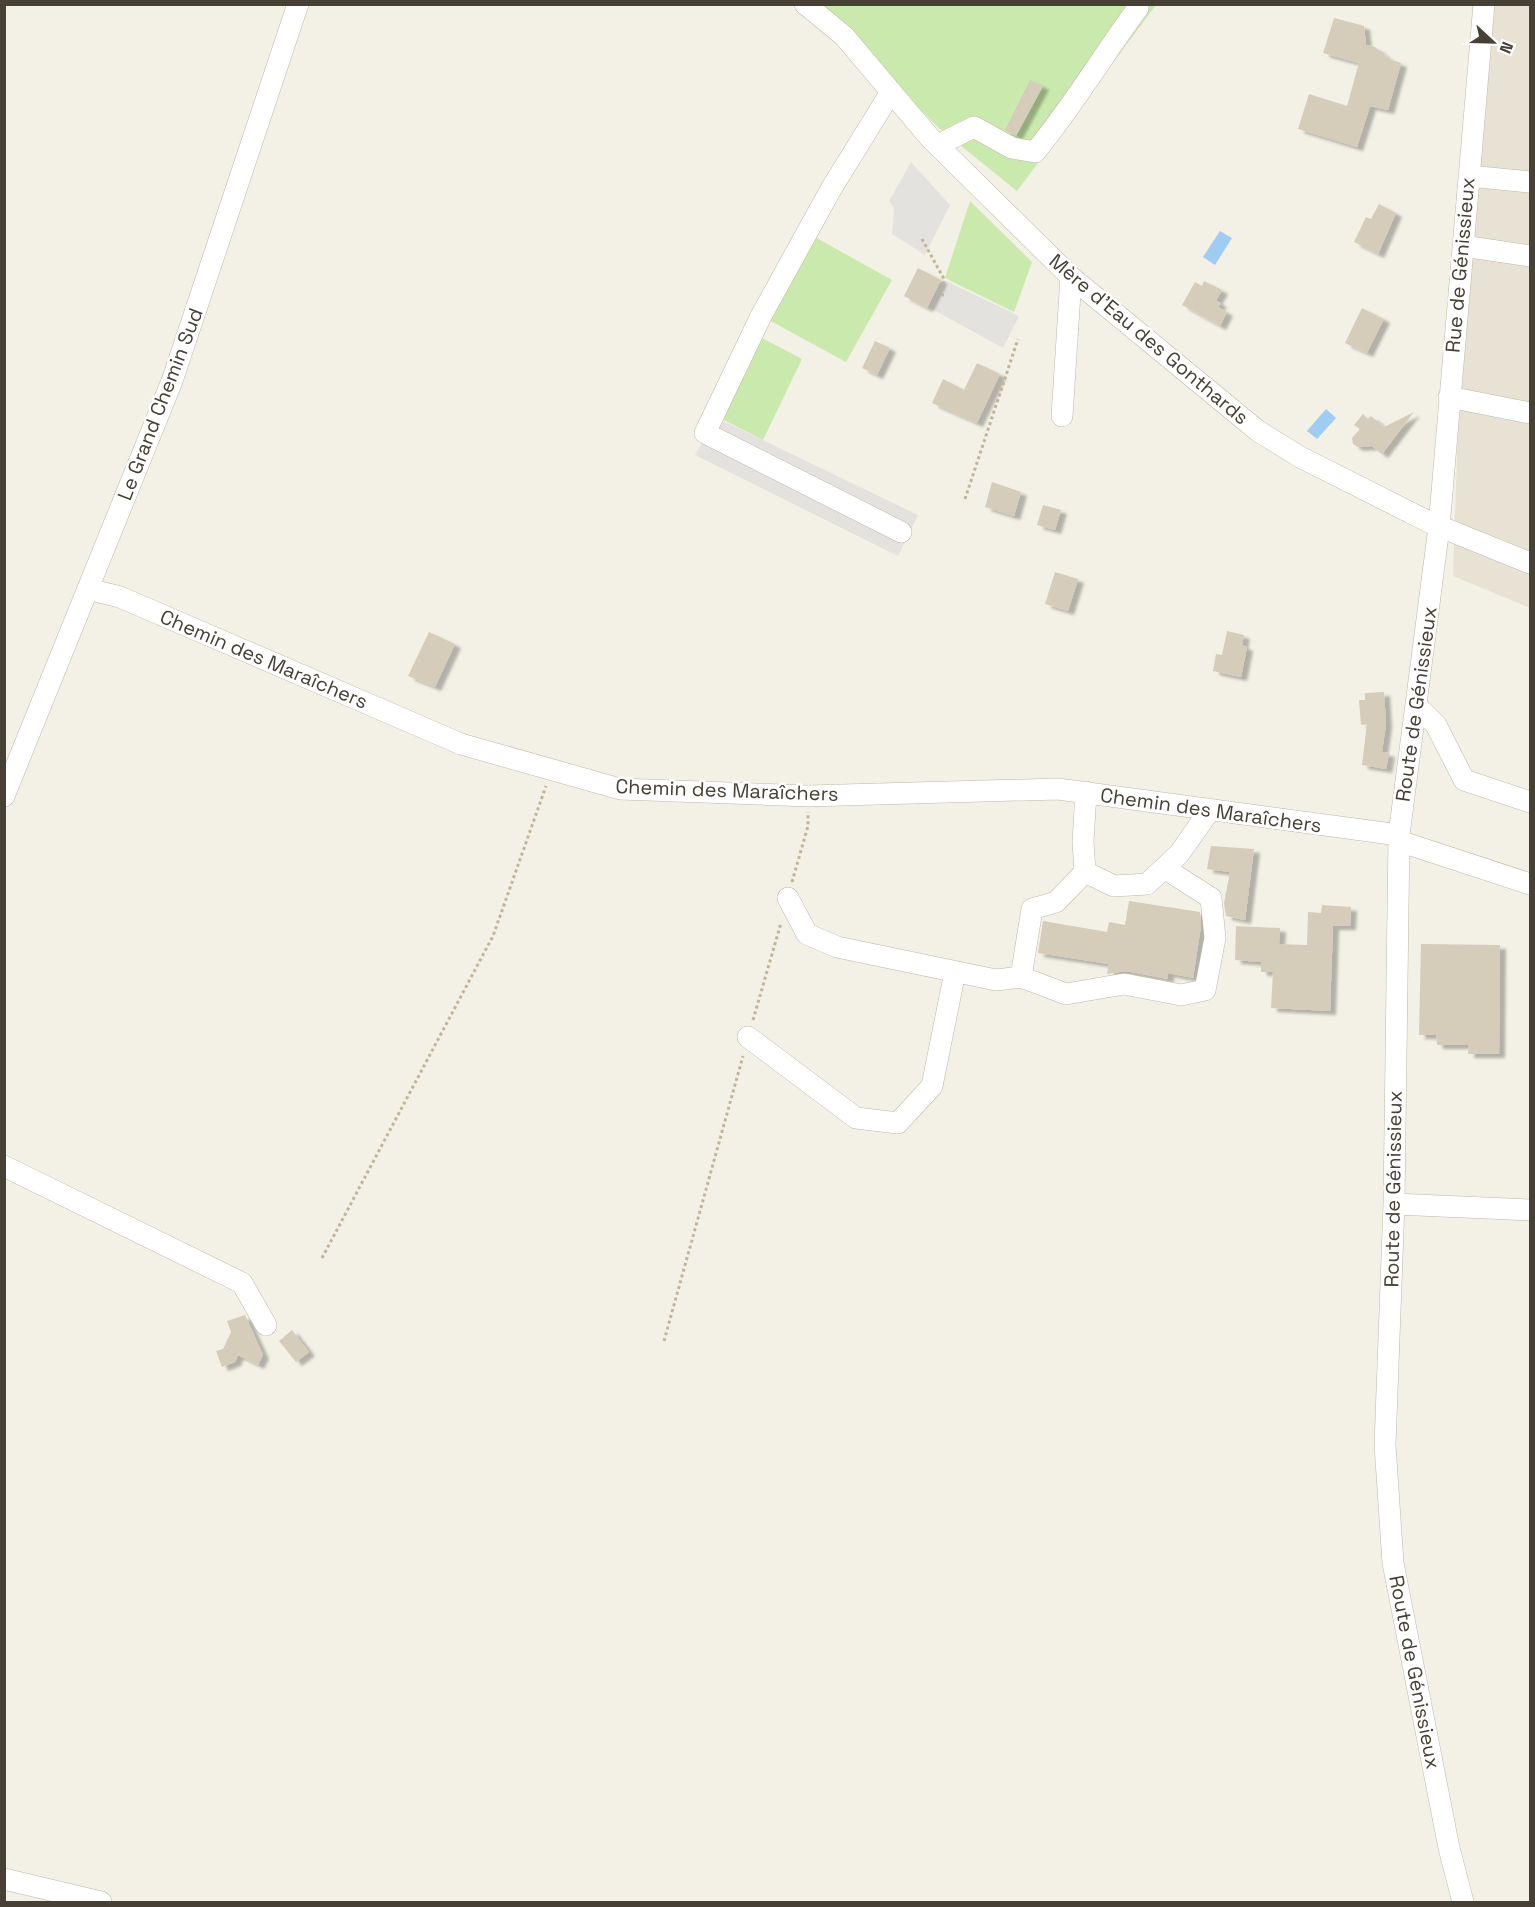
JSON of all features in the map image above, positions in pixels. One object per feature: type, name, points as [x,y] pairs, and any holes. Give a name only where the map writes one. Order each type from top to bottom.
[{"type":"street","name":"Le Grand Chemin Sud","points":[[4,796],[172,381],[298,4]]},
{"type":"street","name":"Mère d'Eau des Gonthards","points":[[805,4],[844,36],[938,145],[1071,277],[1258,431],[1300,457],[1439,526],[1530,563]]},
{"type":"street","name":"Rue de Génissieux","points":[[1439,526],[1484,4]]},
{"type":"street","points":[[938,145],[974,127],[1012,148],[1035,152],[1065,116],[1102,56],[1138,8]]},
{"type":"street","points":[[891,92],[831,189],[761,316],[705,432],[901,532]]},
{"type":"street","points":[[1468,176],[1530,182]]},
{"type":"street","points":[[1463,246],[1530,256]]},
{"type":"street","points":[[1062,416],[1071,277]]},
{"type":"street","points":[[1449,398],[1530,413]]},
{"type":"street","name":"Route de Génissieux","points":[[1439,526],[1418,707],[1399,838],[1394,1204],[1385,1445],[1388,1513],[1394,1563],[1449,1848],[1463,1902]]},
{"type":"street","name":"Chemin des Maraîchers","points":[[88,589],[120,597],[461,744],[620,789],[808,796],[1058,789],[1399,838],[1530,884]]},
{"type":"street","points":[[1418,707],[1436,725],[1464,780],[1530,802]]},
{"type":"street","points":[[1021,977],[1032,909],[1056,902],[1085,872],[1083,842],[1086,792]]},
{"type":"street","points":[[1085,872],[1114,886],[1148,884],[1179,854],[1210,810]]},
{"type":"street","points":[[788,898],[807,934],[837,947],[996,980],[1021,977],[1066,994],[1124,984],[1181,995],[1204,990],[1215,938],[1211,898],[1164,868]]},
{"type":"street","points":[[748,1038],[856,1118],[898,1124],[932,1086],[955,972]]},
{"type":"street","points":[[4,1166],[242,1283],[266,1325]]},
{"type":"street","points":[[1394,1204],[1530,1210]]},
{"type":"street","points":[[4,1879],[50,1892],[100,1902]]},
{"type":"path","points":[[922,240],[944,279],[942,297]]},
{"type":"path","points":[[965,499],[1018,339]]},
{"type":"path","points":[[322,1258],[493,936],[551,770]]},
{"type":"path","points":[[664,1341],[808,826],[808,796]]},
{"type":"shaded area","points":[[1472,5],[1530,5],[1530,608],[1453,576]]},
{"type":"shaded area","points":[[911,162],[950,205],[925,255],[892,234],[894,208],[889,201]]},
{"type":"shaded area","points":[[946,281],[1019,316],[1003,348],[932,309]]},
{"type":"shaded area","points":[[717,418],[918,515],[898,556],[695,455]]},
{"type":"green space","points":[[814,5],[1156,5],[1017,191],[939,128]]},
{"type":"green space","points":[[970,201],[1032,262],[1014,312],[945,278]]},
{"type":"green space","points":[[813,236],[892,280],[846,362],[767,319]]},
{"type":"green space","points":[[758,336],[802,359],[763,440],[718,417]]},
{"type":"water","points":[[1220,231],[1232,238],[1215,265],[1203,257]]},
{"type":"water","points":[[1326,409],[1336,418],[1317,439],[1307,431]]},
{"type":"building","points":[[1334,18],[1364,26],[1366,45],[1375,47],[1389,59],[1401,63],[1388,110],[1370,106],[1357,147],[1298,129],[1309,94],[1347,106],[1359,63],[1323,53]]},
{"type":"building","points":[[1030,80],[1043,86],[1016,136],[1005,130]]},
{"type":"building","points":[[1379,204],[1396,213],[1378,254],[1354,242],[1366,217],[1371,219]]},
{"type":"building","points":[[918,268],[941,280],[927,308],[904,296]]},
{"type":"building","points":[[1204,281],[1222,290],[1216,301],[1221,303],[1218,307],[1227,312],[1220,326],[1182,305],[1195,282],[1202,286]]},
{"type":"building","points":[[1362,308],[1384,319],[1367,353],[1345,343]]},
{"type":"building","points":[[875,341],[890,348],[877,375],[862,368]]},
{"type":"building","points":[[977,363],[1000,374],[977,423],[932,403],[943,379],[964,390]]},
{"type":"building","points":[[1414,412],[1382,454],[1372,446],[1358,447],[1353,444],[1352,438],[1360,429],[1354,425],[1363,414],[1368,419],[1371,416],[1384,427]]},
{"type":"building","points":[[992,482],[1021,492],[1014,516],[985,507]]},
{"type":"building","points":[[1043,505],[1061,510],[1055,530],[1037,525]]},
{"type":"building","points":[[1055,572],[1078,579],[1068,611],[1045,604]]},
{"type":"building","points":[[1227,631],[1244,635],[1242,645],[1247,647],[1241,677],[1213,671],[1216,654],[1222,655]]},
{"type":"building","points":[[429,632],[455,644],[435,687],[408,676]]},
{"type":"building","points":[[1384,692],[1386,724],[1382,752],[1389,753],[1386,769],[1362,765],[1367,724],[1361,725],[1359,700],[1365,700],[1365,693]]},
{"type":"building","points":[[1211,846],[1254,849],[1245,920],[1226,916],[1224,903],[1230,872],[1207,869]]},
{"type":"building","points":[[1129,901],[1200,912],[1201,926],[1193,978],[1168,973],[1168,979],[1126,971],[1107,974],[1109,964],[1038,953],[1043,921],[1107,932],[1109,922],[1125,925]]},
{"type":"building","points":[[1322,905],[1351,907],[1350,926],[1333,926],[1330,1011],[1271,1008],[1273,972],[1261,972],[1261,962],[1235,960],[1236,926],[1280,928],[1279,944],[1307,945],[1308,912],[1321,913]]},
{"type":"building","points":[[1421,944],[1500,945],[1499,1054],[1468,1054],[1469,1045],[1437,1045],[1436,1035],[1419,1035]]},
{"type":"building","points":[[245,1315],[263,1355],[258,1365],[238,1355],[235,1362],[222,1367],[216,1351],[223,1349],[231,1332],[227,1321]]},
{"type":"building","points":[[292,1330],[309,1352],[296,1362],[279,1341]]}]
